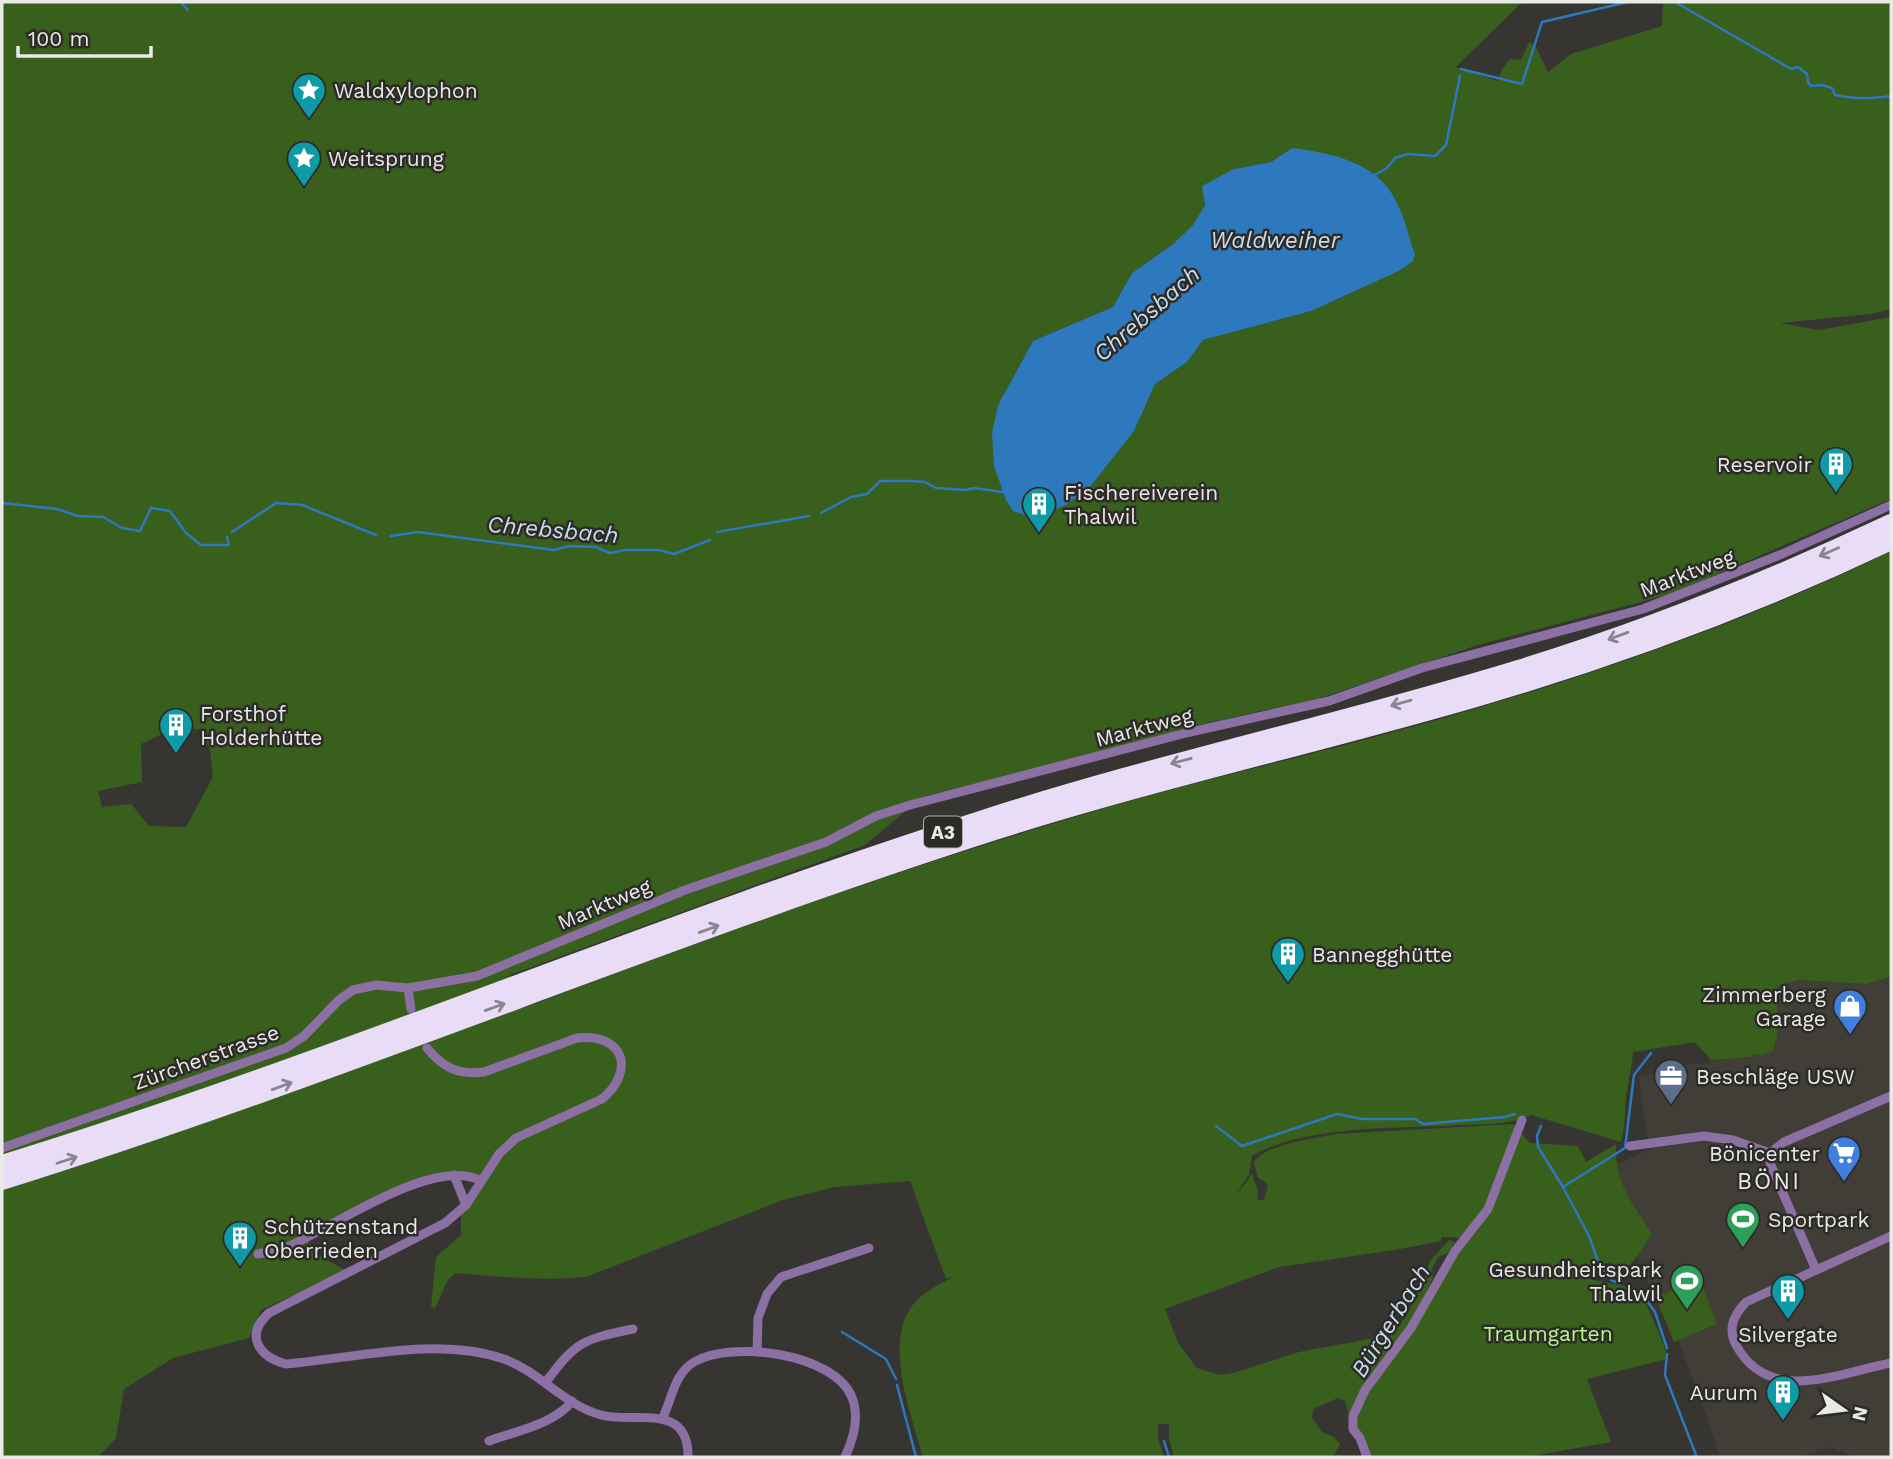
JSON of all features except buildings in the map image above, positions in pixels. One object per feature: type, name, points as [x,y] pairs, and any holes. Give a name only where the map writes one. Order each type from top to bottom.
[{"type":"highway","name":"A3","points":[[2,1164],[179,1105],[647,934],[902,845],[1087,787],[1421,697],[1600,642],[1757,583],[1891,523]]},
{"type":"highway","name":"A3","points":[[2,1181],[215,1110],[665,945],[945,847],[1101,799],[1469,700],[1615,654],[1769,595],[1891,541]]},
{"type":"street","name":"Marktweg","points":[[408,988],[477,976],[685,890],[825,842],[876,817],[910,805],[1186,733],[1329,701],[1422,668],[1643,609],[1824,536],[1891,505]]},
{"type":"street","name":"Zürcherstrasse","points":[[2,1148],[295,1044],[339,1000],[353,990],[376,985],[408,988]]},
{"type":"street","points":[[408,988],[411,1009]]},
{"type":"street","points":[[427,1048],[438,1062],[452,1069],[473,1073],[484,1072],[577,1038],[593,1036],[607,1041],[616,1049],[622,1064],[620,1079],[602,1100],[516,1138],[499,1154],[466,1205],[437,1228],[269,1312],[263,1318],[257,1334],[261,1352],[272,1361],[286,1364],[450,1348],[482,1353],[529,1371],[572,1401],[606,1416],[663,1417],[673,1423],[684,1436],[688,1457]]},
{"type":"street","points":[[1770,1153],[1784,1142],[1891,1096]]},
{"type":"street","points":[[1367,1457],[1360,1438],[1353,1429],[1353,1416],[1365,1390],[1411,1328],[1455,1251],[1488,1209],[1522,1120]]},
{"type":"street","points":[[1630,1146],[1704,1136],[1733,1140],[1770,1153]]},
{"type":"street","points":[[1770,1153],[1770,1163],[1816,1270]]},
{"type":"street","points":[[258,1254],[283,1248],[425,1180],[454,1175],[474,1177],[481,1181]]},
{"type":"street","points":[[454,1175],[466,1205]]},
{"type":"street","points":[[1891,1236],[1746,1302],[1733,1319],[1732,1334],[1744,1358],[1765,1376],[1785,1381],[1826,1377],[1891,1363]]},
{"type":"street","points":[[757,1352],[758,1318],[767,1294],[781,1277],[869,1248]]},
{"type":"street","points":[[546,1382],[566,1355],[582,1343],[598,1336],[633,1329]]},
{"type":"street","points":[[663,1417],[676,1382],[693,1363],[718,1354],[773,1353],[810,1364],[833,1375],[847,1389],[854,1403],[856,1421],[851,1445],[845,1457]]},
{"type":"street","points":[[489,1441],[552,1419],[572,1401]]},
{"type":"shaded area","points":[[1891,977],[1891,1457],[1856,1457],[1831,1447],[1799,1457],[1721,1457],[1679,1341],[1674,1342],[1636,1255],[1652,1233],[1623,1189],[1615,1165],[1651,1149],[1645,1127],[1639,1078],[1679,1065],[1710,1063],[1711,1060],[1760,1054],[1777,1036],[1777,986],[1799,980],[1866,984]]},
{"type":"green space","name":"Traumgarten","points":[[2,2],[1522,2],[1456,67],[1498,81],[1502,69],[1510,59],[1521,60],[1529,42],[1535,45],[1548,72],[1571,54],[1662,26],[1663,2],[1891,2],[1891,309],[1871,314],[1780,323],[1819,330],[1891,317],[1891,499],[1671,594],[1481,644],[1317,699],[1198,725],[1067,762],[924,796],[865,845],[510,975],[523,1008],[802,906],[943,858],[1150,795],[1415,726],[1623,661],[1759,610],[1891,551],[1891,977],[1866,984],[1799,980],[1778,986],[1777,1036],[1773,1051],[1760,1056],[1711,1060],[1695,1042],[1633,1052],[1621,1142],[1531,1115],[1498,1123],[1326,1133],[1300,1138],[1252,1156],[1249,1175],[1236,1193],[1252,1173],[1258,1192],[1257,1199],[1263,1201],[1268,1186],[1258,1178],[1254,1163],[1259,1157],[1267,1151],[1290,1143],[1336,1134],[1513,1124],[1530,1143],[1578,1146],[1586,1162],[1616,1144],[1621,1181],[1652,1233],[1627,1267],[1614,1270],[1609,1262],[1575,1276],[1640,1289],[1667,1359],[1587,1379],[1611,1442],[1526,1457],[1370,1457],[1360,1437],[1358,1410],[1464,1238],[1441,1237],[1441,1241],[1395,1250],[1279,1267],[1165,1309],[1178,1343],[1197,1368],[1219,1375],[1233,1373],[1299,1352],[1375,1338],[1392,1332],[1406,1317],[1430,1261],[1449,1240],[1455,1242],[1448,1253],[1438,1257],[1432,1269],[1433,1278],[1417,1311],[1349,1416],[1345,1401],[1338,1398],[1313,1409],[1312,1418],[1322,1432],[1334,1437],[1340,1444],[1333,1457],[1174,1457],[1169,1439],[1169,1424],[1158,1424],[1158,1439],[1164,1457],[923,1457],[902,1376],[901,1333],[907,1315],[918,1299],[955,1276],[946,1279],[910,1181],[835,1187],[783,1200],[586,1277],[537,1279],[455,1273],[448,1280],[435,1308],[431,1307],[436,1257],[461,1235],[461,1211],[481,1182],[474,1177],[425,1180],[306,1237],[313,1252],[347,1271],[261,1310],[249,1338],[173,1358],[124,1389],[116,1438],[98,1457],[2,1457]],"holes":[[[1292,148],[1374,175],[1389,189],[1399,271],[1311,311],[1203,340],[1187,362],[1155,384],[1134,431],[998,405],[1033,341],[1113,307],[1132,273],[1172,245],[1193,225],[1205,205],[1234,169],[1271,162]],[[200,729],[210,750],[213,777],[186,827],[149,826],[131,804],[102,807],[98,791],[142,782],[141,744],[171,730]]]},
{"type":"green space","name":"Gesundheitspark Thalwil","points":[[1700,1280],[1717,1324],[1674,1342],[1656,1297]]},
{"type":"water","name":"Waldweiher","points":[[1292,148],[1338,157],[1366,169],[1378,178],[1389,189],[1400,209],[1415,255],[1413,261],[1399,271],[1311,311],[1203,340],[1187,362],[1155,384],[1134,431],[1089,488],[1066,505],[1039,515],[1025,515],[1013,511],[1006,500],[994,466],[992,433],[998,405],[1033,341],[1113,307],[1132,273],[1172,245],[1193,225],[1205,205],[1202,186],[1234,169],[1271,162]]},
{"type":"waterway","points":[[181,2],[188,10]]},
{"type":"waterway","name":"Chrebsbach","points":[[1461,69],[1522,84],[1542,22],[1628,2]]},
{"type":"waterway","name":"Chrebsbach","points":[[1675,2],[1791,69],[1798,67],[1807,74],[1811,86],[1822,85],[1832,88],[1835,95],[1850,97],[1891,96]]},
{"type":"waterway","name":"Chrebsbach","points":[[1371,177],[1387,168],[1395,158],[1408,154],[1435,156],[1446,145],[1460,76]]},
{"type":"waterway","name":"Chrebsbach","points":[[821,513],[851,497],[867,494],[880,481],[925,482],[936,488],[966,490],[973,488],[1003,492],[1004,489]]},
{"type":"waterway","name":"Chrebsbach","points":[[2,503],[57,509],[78,516],[103,517],[122,528],[140,531],[151,508],[170,511],[186,533],[201,545],[229,545],[227,537]]},
{"type":"waterway","name":"Chrebsbach","points":[[232,532],[276,503],[302,505],[376,535]]},
{"type":"waterway","name":"Chrebsbach","points":[[717,532],[809,516]]},
{"type":"waterway","name":"Chrebsbach","points":[[391,536],[418,532],[554,550],[569,546],[596,547],[610,553],[659,550],[674,554],[710,540]]},
{"type":"waterway","points":[[1563,1187],[1625,1148],[1634,1075],[1651,1053]]},
{"type":"waterway","points":[[1216,1126],[1242,1146],[1337,1114],[1362,1119],[1415,1119],[1423,1124],[1515,1114]]},
{"type":"waterway","points":[[1541,1126],[1537,1136],[1538,1147],[1589,1236],[1600,1267],[1611,1277]]},
{"type":"waterway","points":[[1611,1280],[1620,1284]]},
{"type":"waterway","points":[[1642,1294],[1655,1312],[1667,1348]]},
{"type":"waterway","points":[[842,1332],[886,1359],[896,1379]]},
{"type":"waterway","points":[[1667,1354],[1665,1375],[1696,1455],[1694,1457]]},
{"type":"waterway","points":[[897,1385],[916,1457]]},
{"type":"waterway","points":[[1164,1441],[1169,1457]]},
{"type":"place","name":"Waldxylophon","points":[[309,120]]},
{"type":"place","name":"Weitsprung","points":[[304,188]]},
{"type":"place","name":"Reservoir","points":[[1836,494]]},
{"type":"place","name":"Fischereiverein Thalwil","points":[[1039,534]]},
{"type":"place","name":"Forsthof Holderhütte","points":[[176,755]]},
{"type":"place","name":"Bannegghütte","points":[[1288,984]]},
{"type":"place","name":"Zimmerberg Garage","points":[[1850,1036]]},
{"type":"place","name":"Beschläge USW","points":[[1671,1106]]},
{"type":"place","name":"Bönicenter","points":[[1844,1183]]},
{"type":"place","name":"Sportpark","points":[[1743,1249]]},
{"type":"place","name":"Schützenstand Oberrieden","points":[[240,1268]]},
{"type":"place","name":"Gesundheitspark Thalwil","points":[[1687,1311]]},
{"type":"place","name":"Silvergate","points":[[1788,1321]]},
{"type":"place","name":"Aurum","points":[[1783,1422]]},
{"type":"district","name":"BÖNI","points":[[1769,1181]]},
{"type":"water label","name":"Bürgerbach","points":[[1391,1321]]}]
